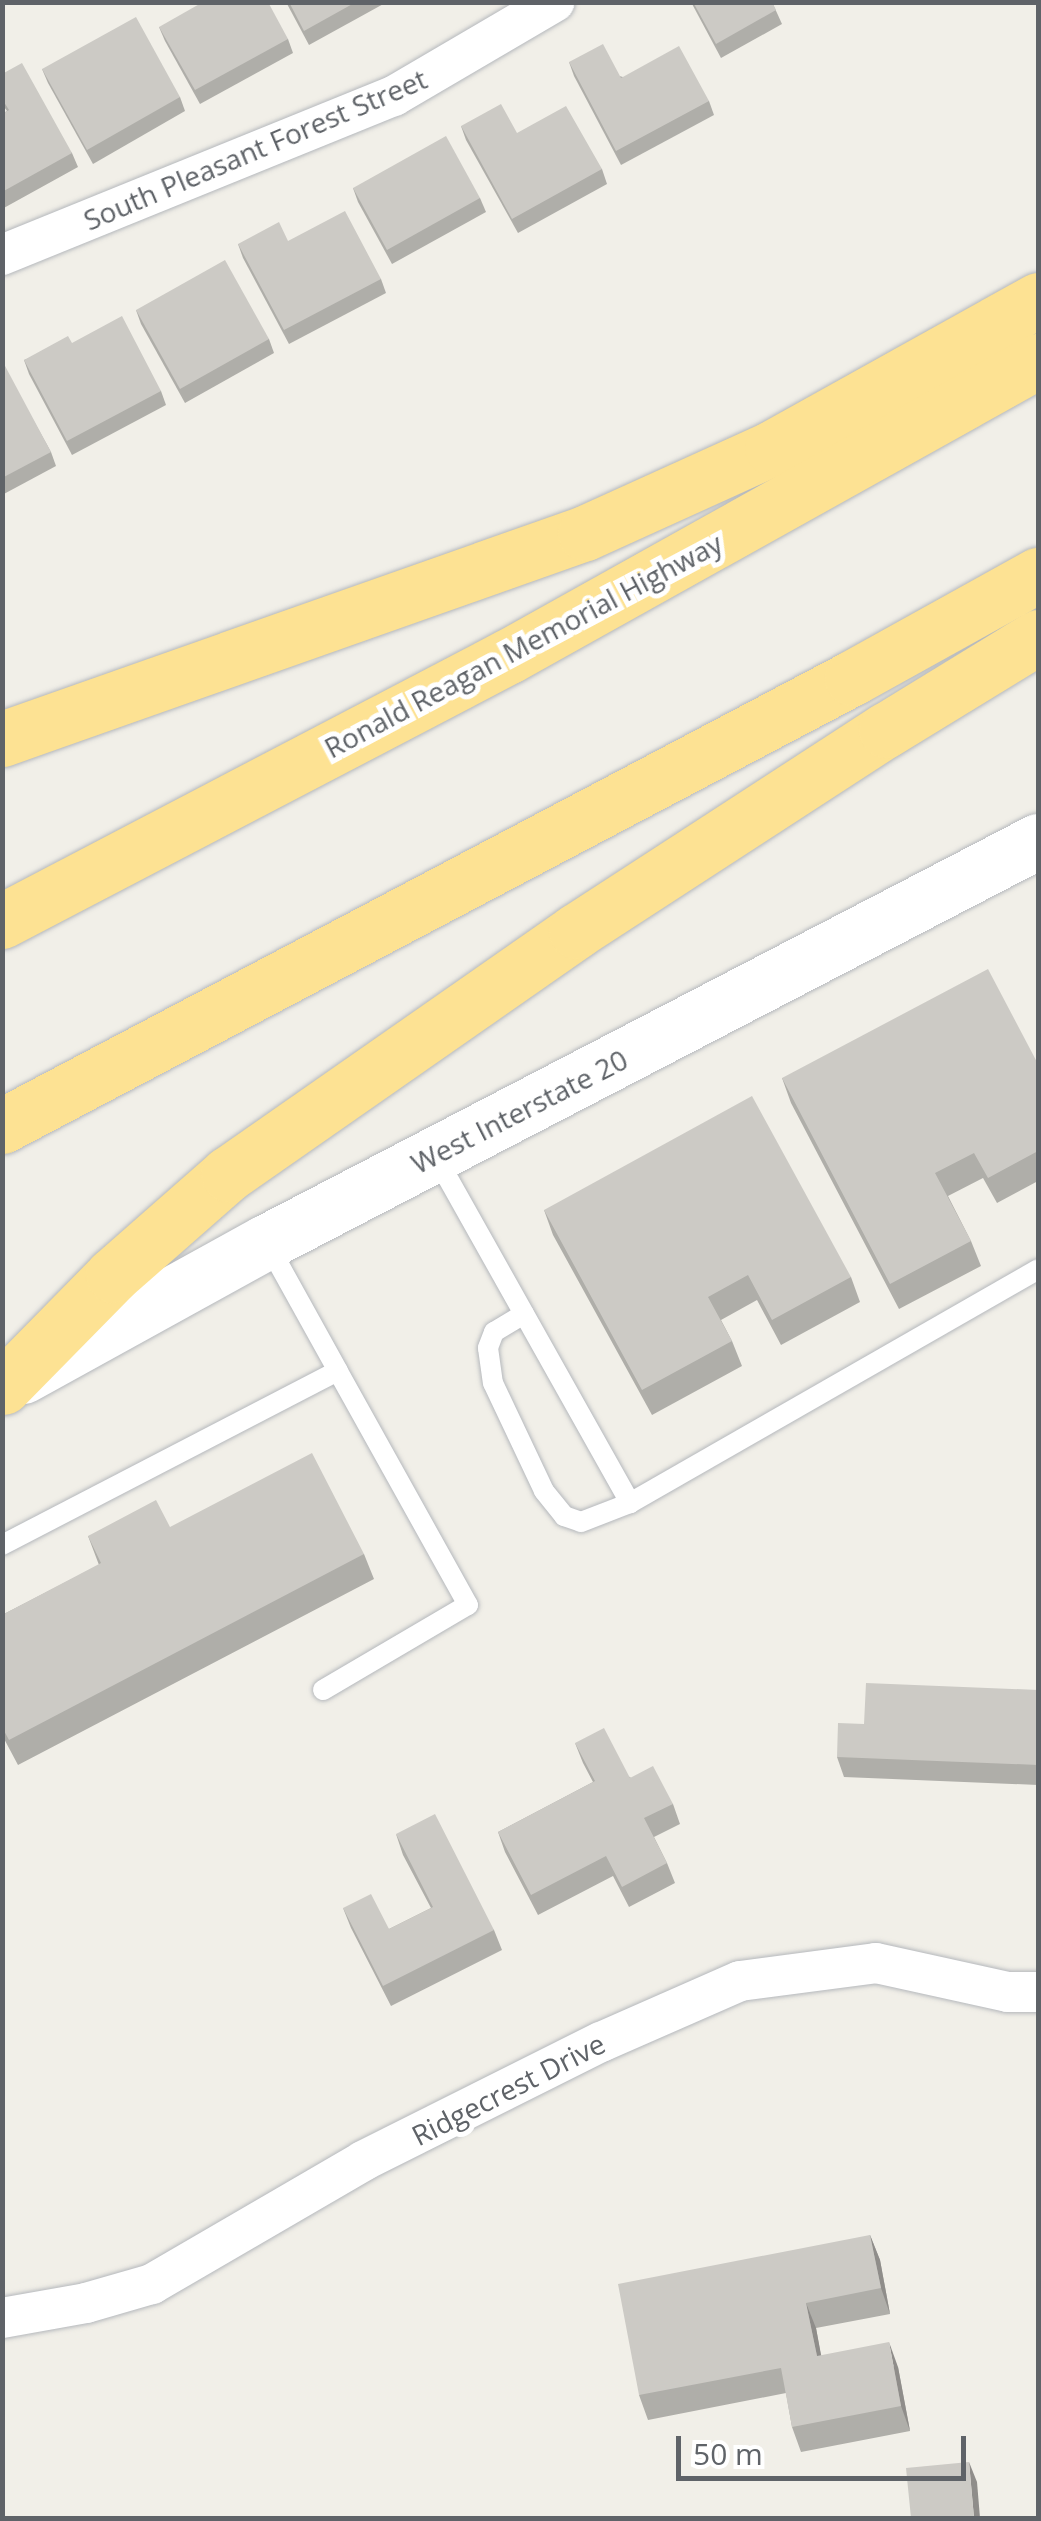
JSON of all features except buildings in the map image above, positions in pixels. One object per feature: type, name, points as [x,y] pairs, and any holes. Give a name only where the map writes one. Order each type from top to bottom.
[{"type":"highway","points":[[2,739],[585,532],[772,448],[1038,300]]},
{"type":"highway","name":"Ronald Reagan Memorial Highway","points":[[2,921],[509,656],[1038,361]]},
{"type":"highway","points":[[2,1126],[852,678],[1038,575]]},
{"type":"highway","points":[[3,1387],[113,1275],[228,1174],[592,921],[886,730],[1038,637]]},
{"type":"main road","name":"West Interstate 20","points":[[3,1387],[266,1242],[1031,852]]},
{"type":"street","name":"South Pleasant Forest Street","points":[[2,255],[394,96],[554,2]]},
{"type":"street","name":"Ridgecrest Drive","points":[[2,2318],[152,2284],[363,2162],[601,2042],[740,1981],[837,1964],[876,1963],[1008,1992],[1038,1992]]},
{"type":"lane","points":[[435,1155],[630,1504]]},
{"type":"lane","points":[[266,1242],[468,1605],[323,1690]]},
{"type":"lane","points":[[524,1314],[494,1332],[488,1348],[493,1383],[544,1491],[564,1516],[581,1522],[630,1504],[1038,1268]]},
{"type":"lane","points":[[2,1545],[338,1372]]}]
